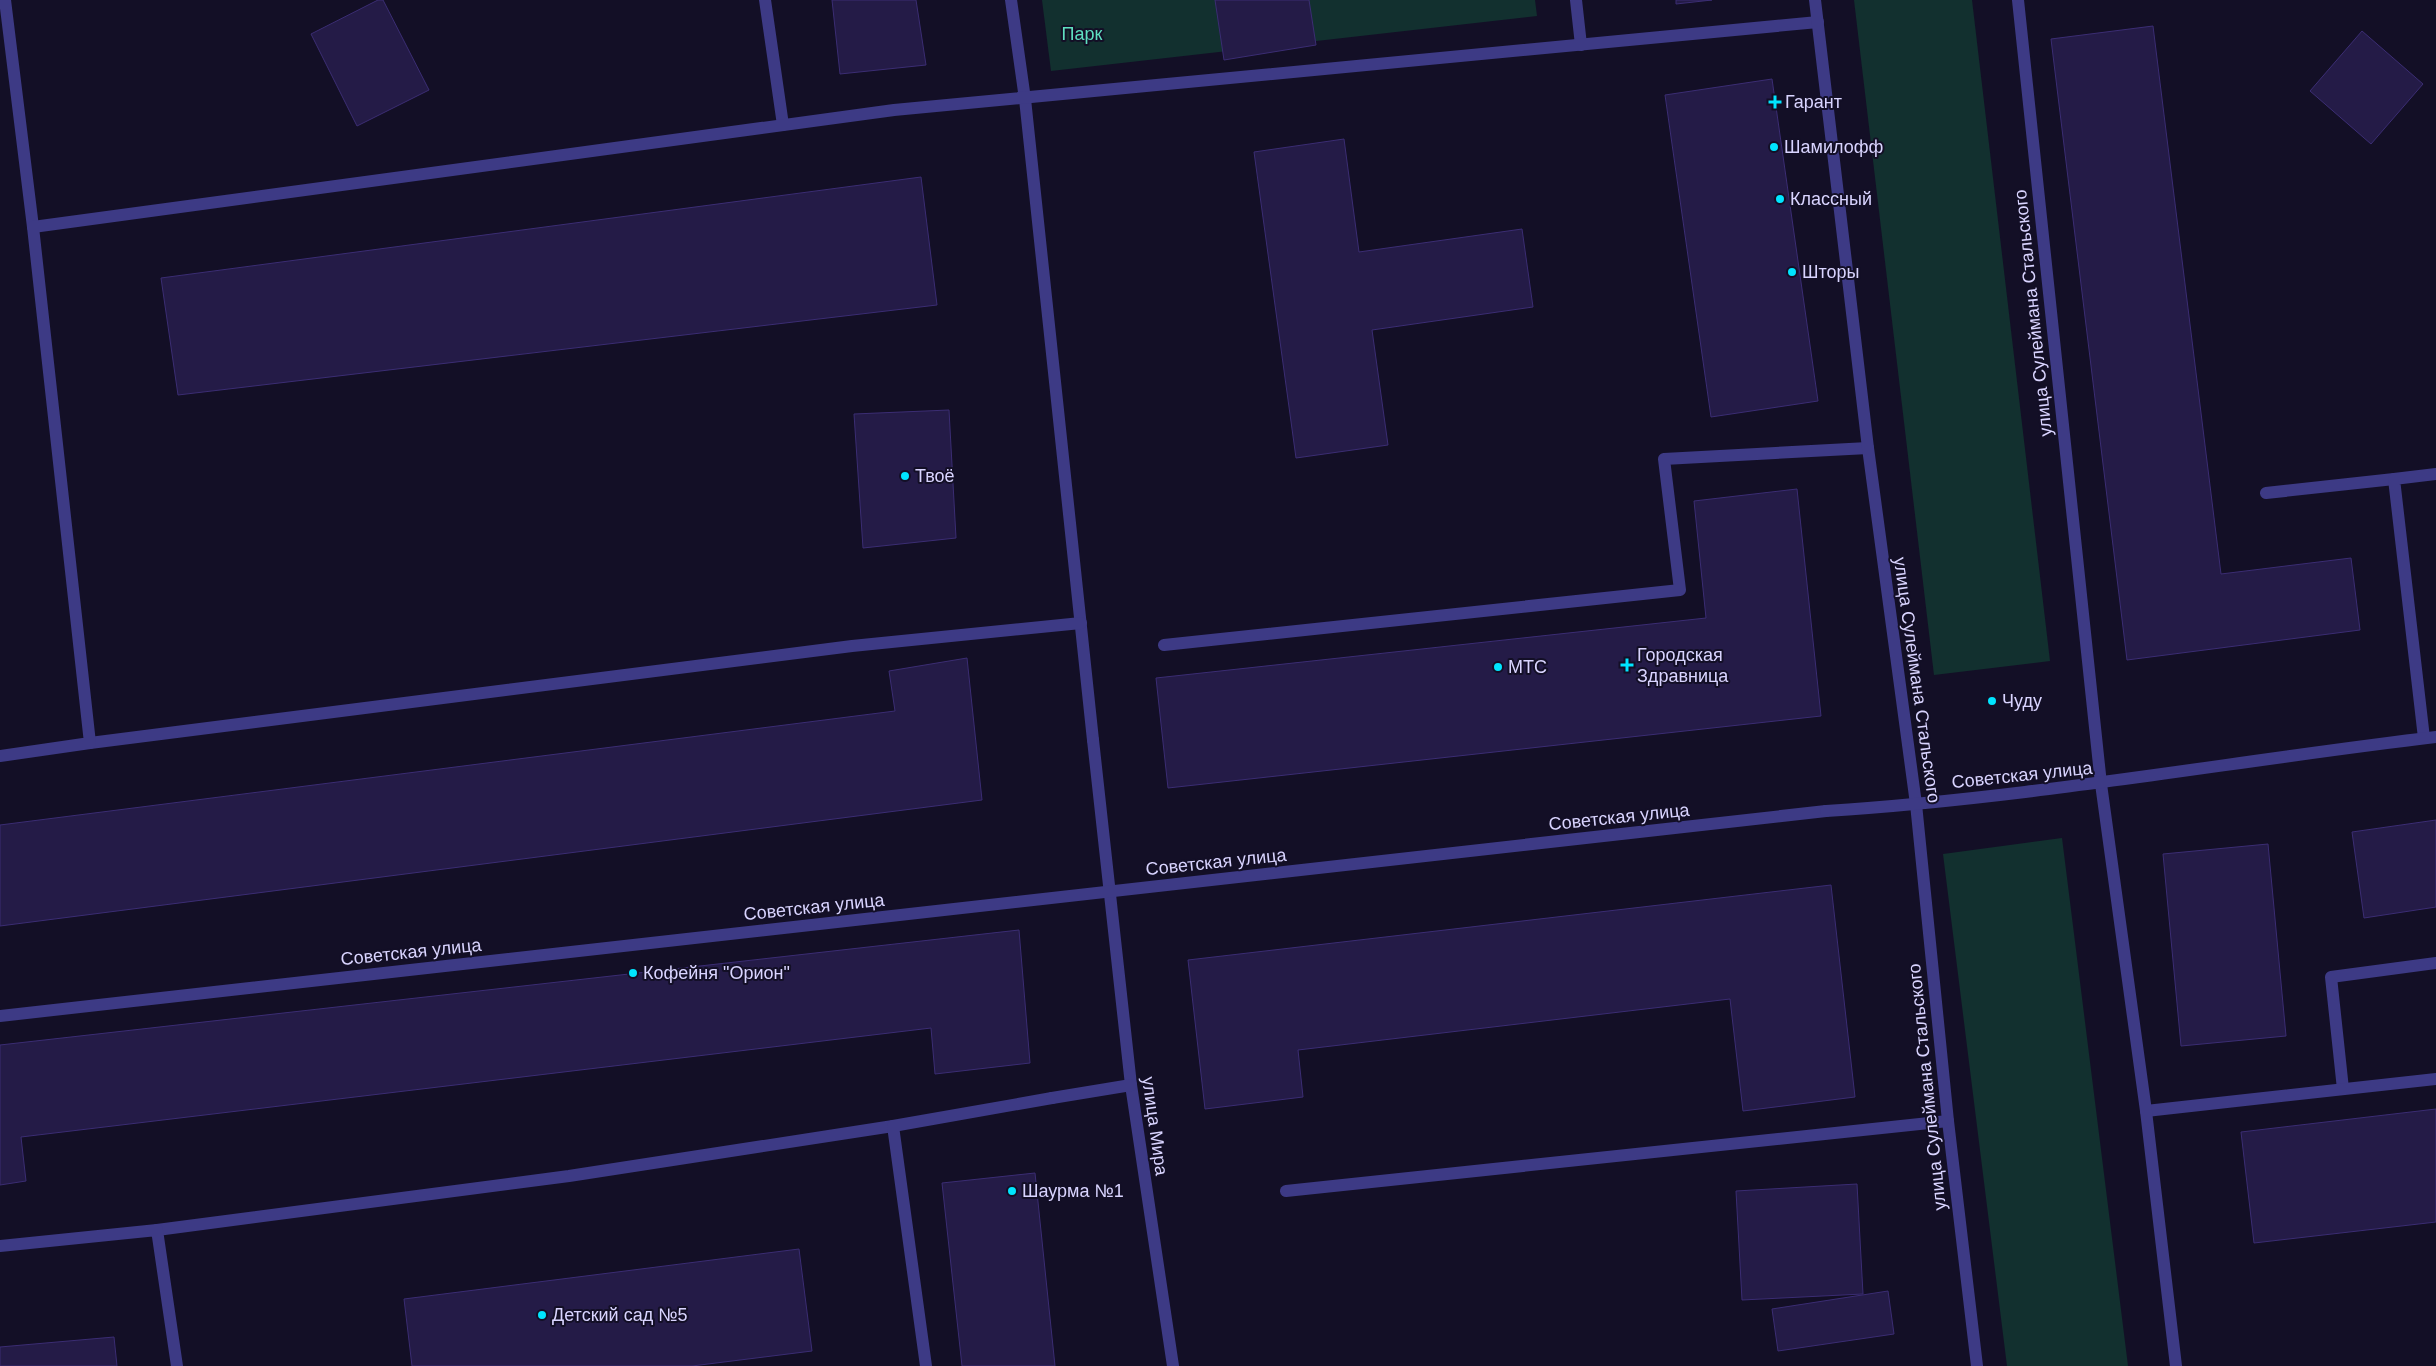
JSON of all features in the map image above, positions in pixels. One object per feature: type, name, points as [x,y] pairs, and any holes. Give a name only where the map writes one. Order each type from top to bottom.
[{"type":"street","points":[[5,0],[33,227],[90,743]]},
{"type":"street","points":[[765,0],[783,126]]},
{"type":"street","name":"улица Мира","points":[[1011,0],[1024,99],[1131,1085],[1173,1366]]},
{"type":"street","points":[[1576,0],[1581,45]]},
{"type":"street","name":"улица Сулеймана Стальского","points":[[1815,0],[1868,448],[1916,804],[1948,1121],[1977,1366]]},
{"type":"street","name":"улица Сулеймана Стальского","points":[[2018,0],[2101,784],[2146,1111],[2176,1366]]},
{"type":"street","points":[[33,227],[894,110],[1818,22]]},
{"type":"street","points":[[1164,645],[1680,590],[1664,460],[1868,448]]},
{"type":"street","points":[[2266,493],[2436,474]]},
{"type":"street","points":[[2394,479],[2430,738]]},
{"type":"street","points":[[0,756],[852,646],[1081,623]]},
{"type":"street","name":"Советская улица","points":[[0,1016],[1826,811],[1916,804],[2101,784],[2430,738]]},
{"type":"street","points":[[2343,1090],[2331,977],[2436,963]]},
{"type":"street","points":[[2146,1111],[2436,1079]]},
{"type":"street","points":[[0,1246],[157,1230],[569,1176],[893,1126],[1131,1085]]},
{"type":"street","points":[[1286,1191],[1948,1121]]},
{"type":"street","points":[[893,1126],[926,1366]]},
{"type":"street","points":[[157,1230],[177,1366]]},
{"type":"green space","name":"Парк","points":[[1042,0],[1535,0],[1537,16],[1051,71]]},
{"type":"green space","points":[[1854,0],[1972,0],[2050,661],[1934,675]]},
{"type":"green space","points":[[2062,838],[2128,1366],[2007,1366],[1943,854]]},
{"type":"building","points":[[378,0],[383,0],[429,90],[357,126],[311,34]]},
{"type":"building","points":[[832,0],[916,0],[926,65],[840,74]]},
{"type":"building","points":[[1215,0],[1309,0],[1316,45],[1224,60]]},
{"type":"building","points":[[1676,0],[1712,0],[1676,4]]},
{"type":"building","points":[[2153,26],[2221,574],[2351,558],[2360,630],[2127,660],[2051,39]]},
{"type":"building","points":[[2362,31],[2423,84],[2371,144],[2310,91]]},
{"type":"building","points":[[1772,79],[1818,401],[1711,417],[1665,95]]},
{"type":"building","points":[[1344,139],[1359,252],[1522,229],[1533,307],[1372,330],[1388,445],[1296,458],[1254,152]]},
{"type":"building","points":[[921,177],[937,305],[178,395],[161,278]]},
{"type":"building","name":"Твоё","points":[[949,410],[956,538],[863,548],[854,414]]},
{"type":"building","points":[[1797,489],[1821,716],[1168,788],[1156,678],[1706,618],[1694,501]]},
{"type":"building","points":[[967,658],[982,800],[0,926],[0,825],[895,711],[889,671]]},
{"type":"building","points":[[2436,820],[2436,907],[2364,918],[2352,832]]},
{"type":"building","points":[[2268,844],[2286,1036],[2181,1046],[2163,854]]},
{"type":"building","points":[[1831,885],[1855,1097],[1743,1111],[1730,999],[1298,1050],[1303,1097],[1205,1109],[1188,960]]},
{"type":"building","points":[[1019,930],[1030,1063],[935,1074],[931,1028],[21,1137],[26,1181],[0,1185],[0,1045]]},
{"type":"building","points":[[2436,1109],[2436,1222],[2254,1243],[2241,1132]]},
{"type":"building","points":[[1035,1173],[1055,1366],[962,1366],[942,1183]]},
{"type":"building","points":[[1857,1184],[1863,1294],[1742,1300],[1736,1191]]},
{"type":"building","name":"Детский сад №5","points":[[799,1249],[812,1351],[692,1366],[412,1366],[404,1299]]},
{"type":"building","points":[[1888,1291],[1894,1334],[1778,1351],[1772,1309]]},
{"type":"building","points":[[114,1337],[117,1366],[0,1366],[0,1347]]},
{"type":"place","name":"Гарант","points":[[1775,102]]},
{"type":"place","name":"Шамилофф","points":[[1774,147]]},
{"type":"place","name":"Классный","points":[[1780,199]]},
{"type":"place","name":"Шторы","points":[[1792,272]]},
{"type":"place","name":"Твоё","points":[[905,476]]},
{"type":"place","name":"Городская Здравница","points":[[1627,665]]},
{"type":"place","name":"МТС","points":[[1498,667]]},
{"type":"place","name":"Чуду","points":[[1992,701]]},
{"type":"place","name":"Кофейня \"Орион\"","points":[[633,973]]},
{"type":"place","name":"Шаурма №1","points":[[1012,1191]]},
{"type":"place","name":"Детский сад №5","points":[[542,1315]]}]
